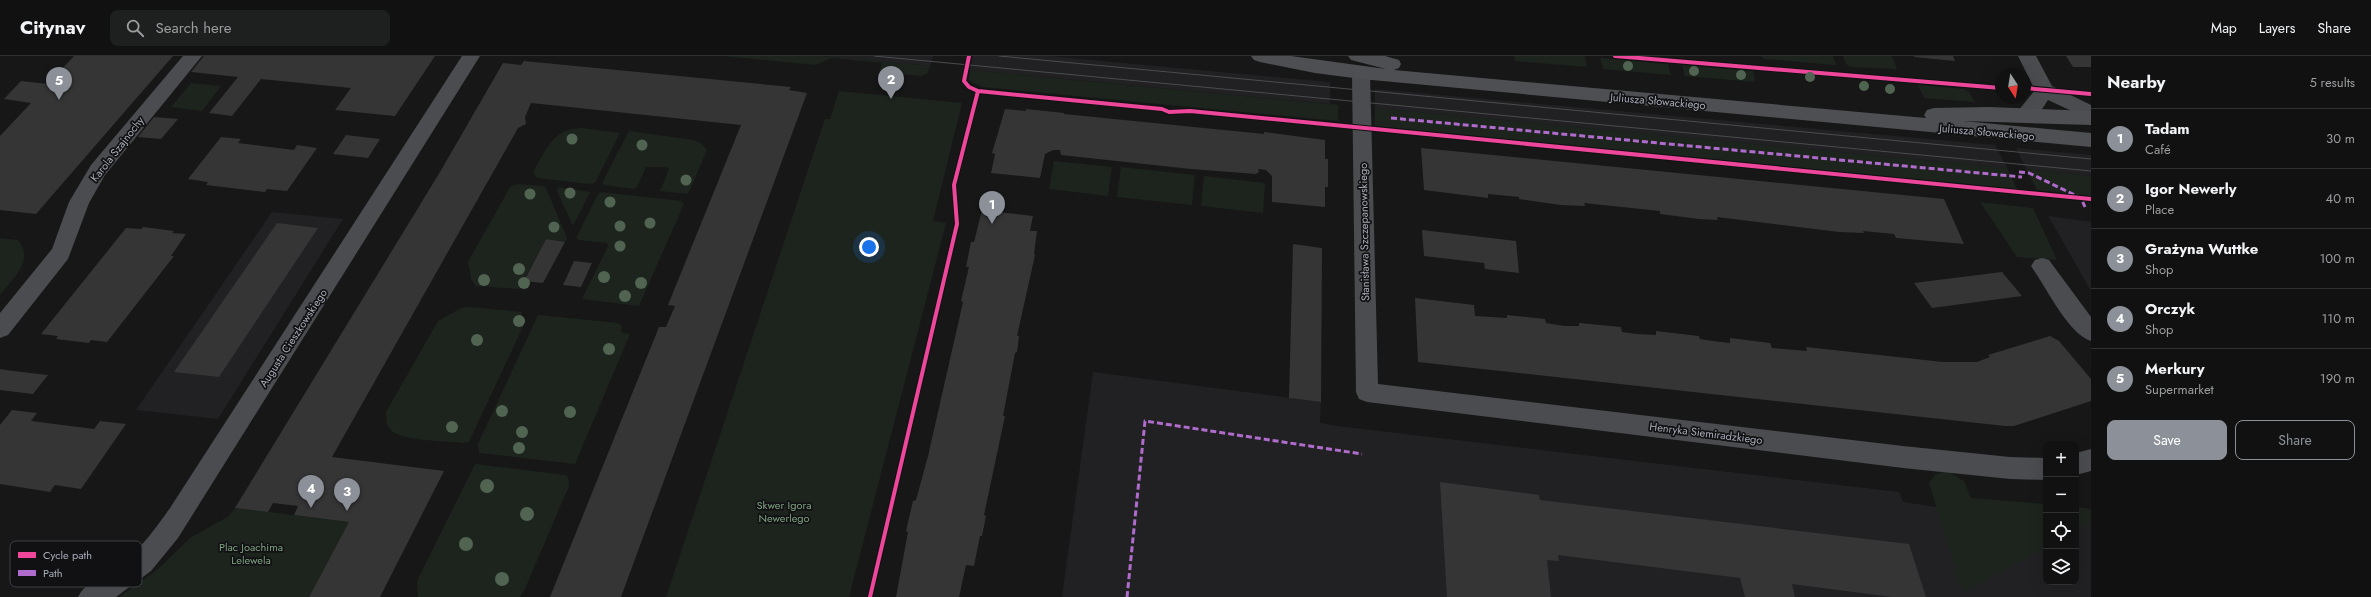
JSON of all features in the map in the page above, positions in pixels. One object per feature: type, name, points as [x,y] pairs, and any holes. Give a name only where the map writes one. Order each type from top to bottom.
[{"type":"main road","name":"Juliusza Słowackiego","points":[[1260,56],[1315,67],[1359,64],[1481,84],[2091,140]]},
{"type":"main road","name":"Juliusza Słowackiego","points":[[1835,117],[1990,114],[2091,118]]},
{"type":"street","name":"Karola Szajnochy","points":[[0,329],[61,253],[79,202],[98,170],[193,56]]},
{"type":"street","name":"Augusta Cieszkowskiego","points":[[142,565],[153,553],[179,516],[471,56]]},
{"type":"street","points":[[2027,56],[2045,90],[2091,113]]},
{"type":"street","name":"Stanisława Szczepanowskiego","points":[[1359,64],[1367,392]]},
{"type":"street","points":[[2024,116],[2035,105],[2045,90]]},
{"type":"street","points":[[2042,266],[2074,313],[2091,332]]},
{"type":"street","name":"Henryka Siemiradzkiego","points":[[1367,392],[1911,458],[2010,468],[2043,468]]},
{"type":"street","points":[[2079,463],[2091,460]]},
{"type":"street","name":"Augusta Cieszkowskiego","points":[[91,597],[108,587]]},
{"type":"shaded area","points":[[822,56],[933,56],[930,66]]},
{"type":"shaded area","points":[[973,56],[1048,56],[1330,82],[1330,104],[970,70]]},
{"type":"shaded area","points":[[1375,89],[1995,145],[2007,168],[1375,108]]},
{"type":"shaded area","points":[[2016,148],[2091,155],[2091,176],[2026,169]]},
{"type":"shaded area","points":[[272,212],[343,219],[218,419],[136,410]]},
{"type":"shaded area","points":[[2048,216],[2091,222],[2091,291],[2054,226]]},
{"type":"shaded area","points":[[1093,372],[1321,402],[1320,423],[1337,426],[1899,492],[1903,502],[1936,507],[2043,509],[2043,585],[2079,585],[2079,512],[2091,514],[2091,597],[1062,597]]},
{"type":"green space","points":[[723,56],[822,56],[930,66],[927,74],[921,76],[879,72],[882,63],[831,58],[816,65]]},
{"type":"green space","points":[[1514,56],[1585,56],[1587,67],[1515,61]]},
{"type":"green space","points":[[1760,56],[1833,56],[1836,64],[1765,59]]},
{"type":"green space","points":[[1843,56],[1892,56],[1897,69],[1850,67],[1846,64]]},
{"type":"green space","points":[[1600,58],[1668,64],[1671,75],[1603,69]]},
{"type":"green space","points":[[1682,65],[1753,71],[1755,82],[1685,76]]},
{"type":"green space","points":[[970,70],[1338,105],[1338,121],[983,87],[969,81]]},
{"type":"green space","points":[[191,83],[221,86],[202,111],[171,107]]},
{"type":"green space","points":[[1918,85],[1964,89],[1969,92],[1975,102],[1924,98]]},
{"type":"green space","name":"Skwer Igora Newerlego","points":[[839,91],[962,103],[933,221],[946,223],[849,597],[666,597],[825,119],[830,119]]},
{"type":"green space","points":[[1375,108],[2007,168],[2017,189],[1375,126]]},
{"type":"green space","points":[[582,128],[620,133],[595,183],[589,184],[537,178],[533,172],[547,148],[557,136],[572,129]]},
{"type":"green space","points":[[629,131],[693,140],[701,143],[707,150],[688,194],[660,191],[669,169],[667,167],[646,167],[637,187],[634,189],[603,185],[603,181]]},
{"type":"green space","points":[[1054,161],[1112,167],[1108,196],[1049,189]]},
{"type":"green space","points":[[1121,167],[1195,175],[1192,205],[1117,197]]},
{"type":"green space","points":[[2026,169],[2091,176],[2091,196],[2037,190]]},
{"type":"green space","points":[[1204,176],[1265,183],[1263,213],[1201,206]]},
{"type":"green space","points":[[517,184],[543,186],[546,188],[567,238],[565,242],[546,239],[519,289],[476,286],[471,279],[468,262],[510,187]]},
{"type":"green space","points":[[558,187],[590,192],[573,226],[557,191]]},
{"type":"green space","points":[[601,192],[681,201],[684,204],[639,306],[582,299],[608,246],[607,243],[579,240],[576,238],[598,194]]},
{"type":"green space","points":[[1980,202],[2033,208],[2057,260],[2017,257]]},
{"type":"green space","points":[[0,238],[18,240],[23,248],[24,255],[23,262],[16,276],[0,295]]},
{"type":"green space","points":[[469,307],[522,312],[521,317],[526,320],[469,442],[464,443],[425,440],[396,434],[388,426],[386,412],[438,321],[461,308]]},
{"type":"green space","points":[[538,315],[618,323],[622,326],[621,332],[630,334],[575,464],[479,453],[478,444]]},
{"type":"green space","points":[[475,464],[565,475],[568,477],[569,486],[524,591],[520,597],[418,597],[417,581]]},
{"type":"green space","points":[[1947,471],[1964,481],[1971,498],[2043,504],[2043,549],[1963,593],[1929,483],[1936,474]]},
{"type":"green space","points":[[2079,507],[2091,509],[2091,522],[2079,528]]},
{"type":"green space","name":"Plac Joachima Lelewela","points":[[235,508],[349,522],[309,597],[119,597],[133,587],[142,587],[142,581],[157,570],[190,538],[229,516]]},
{"type":"building","points":[[74,56],[173,56],[36,214],[0,210],[0,136],[31,103],[4,99],[21,81],[48,84]]},
{"type":"building","points":[[204,56],[435,56],[395,116],[335,110],[351,88],[261,79],[232,116],[209,113],[238,77],[191,72]]},
{"type":"building","points":[[1953,56],[1955,61],[1914,57]]},
{"type":"building","points":[[2066,56],[2091,56],[2091,67],[2073,67]]},
{"type":"building","points":[[524,61],[791,87],[789,90],[807,93],[621,597],[550,597],[659,327],[666,327],[675,306],[668,305],[741,125],[531,103],[525,117],[526,124],[518,128],[332,457],[444,471],[380,597],[309,597],[349,522],[294,515],[298,506],[273,503],[268,512],[235,508],[440,172],[503,63],[521,65]]},
{"type":"building","points":[[1005,109],[1026,111],[1026,109],[1264,134],[1264,132],[1325,140],[1325,159],[1328,159],[1328,187],[1325,187],[1325,207],[1272,202],[1272,176],[1266,170],[1258,169],[1259,172],[1256,174],[1191,169],[1061,155],[1060,150],[1053,150],[1045,154],[1040,178],[991,173],[995,154],[992,153]]},
{"type":"building","points":[[154,117],[178,119],[161,139],[138,137]]},
{"type":"building","points":[[346,135],[380,139],[368,158],[333,154]]},
{"type":"building","points":[[221,137],[241,139],[238,143],[294,150],[297,145],[317,148],[287,191],[267,189],[265,192],[206,185],[208,182],[188,179]]},
{"type":"building","points":[[1421,148],[1944,199],[1964,244],[1896,238],[1894,234],[1863,231],[1864,233],[1839,232],[1717,217],[1718,220],[1699,219],[1660,214],[1660,211],[1584,203],[1585,206],[1561,205],[1519,199],[1519,197],[1488,194],[1488,198],[1424,190]]},
{"type":"building","points":[[982,210],[1033,216],[1030,231],[1037,231],[1035,255],[1017,336],[1019,336],[1017,352],[1015,353],[1003,416],[1005,416],[984,515],[986,516],[982,536],[980,536],[974,566],[966,565],[959,597],[896,597],[908,532],[906,531],[913,501],[916,500],[928,456],[963,302],[961,301],[969,267],[966,267],[971,242],[974,242]]},
{"type":"building","points":[[277,223],[318,228],[219,377],[174,372]]},
{"type":"building","points":[[143,227],[174,231],[172,233],[186,234],[171,256],[174,256],[107,342],[91,340],[89,343],[56,339],[58,336],[41,334],[126,228],[141,229]]},
{"type":"building","points":[[1422,230],[1516,241],[1519,273],[1485,269],[1484,263],[1424,256]]},
{"type":"building","points":[[546,239],[565,242],[543,283],[524,281]]},
{"type":"building","points":[[1293,244],[1322,248],[1321,402],[1289,398]]},
{"type":"building","points":[[574,261],[592,263],[581,287],[563,285]]},
{"type":"building","points":[[2002,272],[2022,296],[1932,308],[1914,283]]},
{"type":"building","points":[[1415,298],[1474,305],[1475,316],[1507,318],[1507,315],[1545,319],[1546,323],[1564,326],[1579,326],[1579,323],[1621,327],[1622,332],[1637,334],[1656,335],[1656,331],[1699,336],[1700,339],[1730,343],[1730,338],[1770,343],[1772,348],[1807,351],[1806,347],[1943,362],[1977,362],[1990,357],[1988,355],[2050,336],[2059,341],[2091,379],[2091,401],[2014,426],[2005,426],[1418,362]]},
{"type":"building","points":[[0,369],[48,375],[33,394],[0,390]]},
{"type":"building","points":[[12,410],[37,413],[31,421],[94,429],[100,421],[126,424],[81,489],[55,485],[50,492],[0,484],[0,425]]},
{"type":"building","points":[[1440,482],[1539,495],[1540,500],[1909,544],[1926,597],[1892,597],[1792,584],[1795,597],[1745,597],[1740,578],[1558,555],[1559,561],[1547,560],[1551,597],[1447,597]]},
{"type":"tram line","points":[[874,56],[2091,171]]},
{"type":"tram line","points":[[999,56],[2091,159]]},
{"type":"marked path","points":[[1391,118],[2022,177]]},
{"type":"marked path","points":[[2019,172],[2029,173],[2081,198],[2085,207]]},
{"type":"marked path","points":[[1127,597],[1145,421],[1362,454]]},
{"type":"cycle path","points":[[969,56],[964,81],[969,87],[978,91],[1162,109],[1169,112],[1190,111],[2091,199]]},
{"type":"cycle path","points":[[1615,56],[1995,88]]},
{"type":"cycle path","points":[[2031,89],[2091,94]]},
{"type":"cycle path","points":[[870,597],[957,224],[954,185],[978,91]]},
{"type":"place","name":"Igor Newerly","points":[[891,99]]},
{"type":"place","name":"Merkury","points":[[59,100]]},
{"type":"place","name":"Tadam","points":[[992,224]]},
{"type":"place","name":"Orczyk","points":[[311,508]]},
{"type":"place","name":"Grażyna Wuttke","points":[[347,511]]}]
